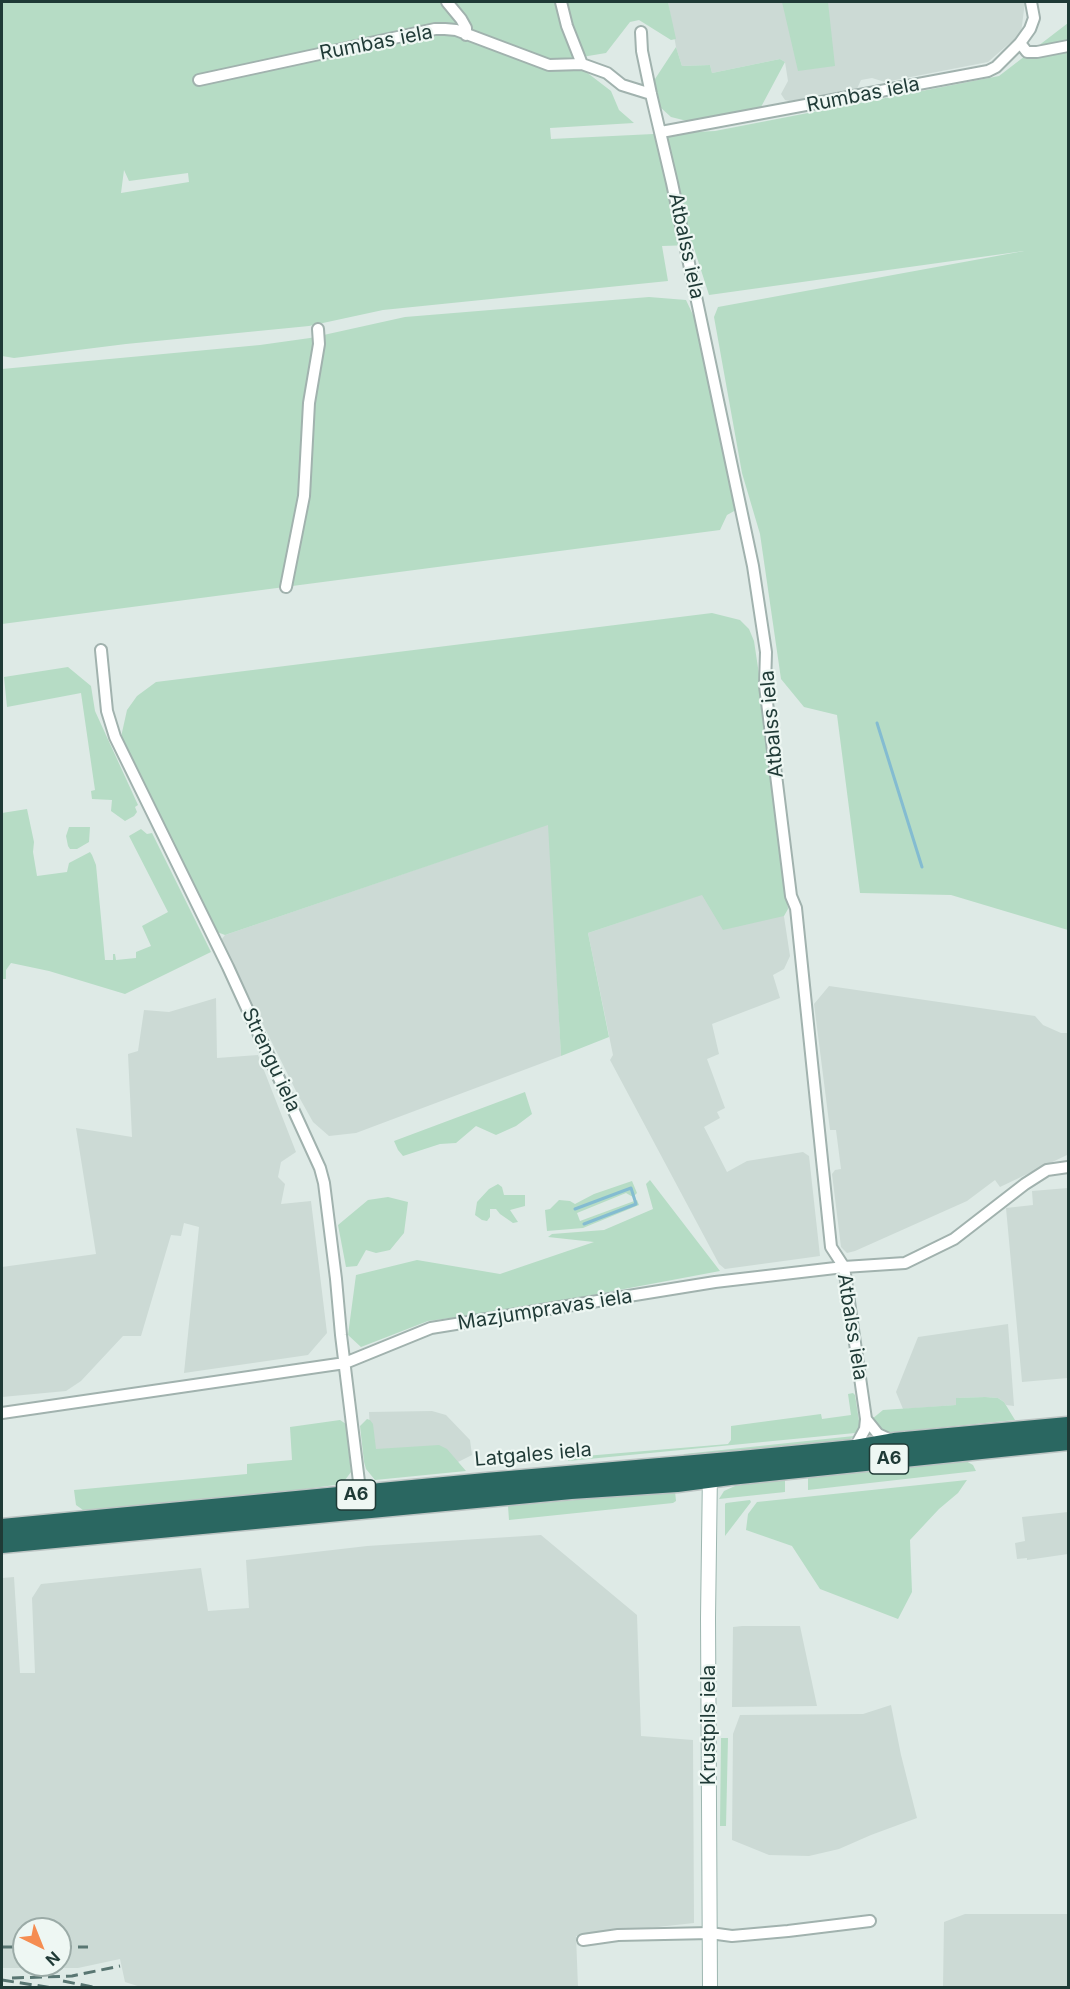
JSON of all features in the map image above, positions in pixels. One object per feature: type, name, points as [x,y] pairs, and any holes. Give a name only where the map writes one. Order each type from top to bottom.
[{"type":"highway","name":"Latgales iela","points":[[2,1528],[362,1502],[676,1483],[710,1471],[894,1442],[1068,1426]]},
{"type":"highway","name":"Latgales iela","points":[[710,1471],[1068,1441]]},
{"type":"highway","name":"Latgales iela","points":[[2,1544],[362,1502]]},
{"type":"street","points":[[447,2],[461,19],[466,28],[466,35]]},
{"type":"street","points":[[561,2],[567,26],[582,64]]},
{"type":"street","name":"Rumbas iela","points":[[661,132],[988,71],[996,67],[1020,43],[1030,29],[1034,18],[1031,2]]},
{"type":"street","name":"Rumbas iela","points":[[199,80],[435,29],[456,30],[549,65],[582,64],[607,73],[622,85],[651,94]]},
{"type":"street","name":"Atbalss iela","points":[[641,32],[642,51],[651,94],[753,566],[766,652],[765,686],[791,896],[796,908],[831,1247],[843,1267],[866,1419],[865,1429],[854,1449]]},
{"type":"street","points":[[1020,43],[1027,52],[1068,46]]},
{"type":"street","points":[[286,587],[304,496],[309,403],[319,344],[318,329]]},
{"type":"street","name":"Strengu iela","points":[[100,650],[107,711],[115,737],[228,968],[320,1168],[362,1502]]},
{"type":"street","name":"Mazjumpravas iela","points":[[2,1413],[345,1363],[431,1328],[715,1282],[843,1267],[905,1263],[954,1239],[1025,1184],[1047,1170],[1068,1167]]},
{"type":"street","points":[[866,1419],[878,1434],[894,1442]]},
{"type":"street","name":"Krustpils iela","points":[[710,1471],[708,1618],[710,1988]]},
{"type":"street","points":[[583,1940],[618,1935],[710,1933],[732,1936],[870,1921]]},
{"type":"shaded area","points":[[668,2],[1025,2],[1021,33],[988,62],[885,82],[872,78],[861,80],[856,91],[789,101],[785,100],[781,94],[788,81],[785,62],[780,59],[712,73],[710,65],[682,66],[676,47]]},
{"type":"shaded area","points":[[549,824],[561,1056],[356,1133],[329,1136],[313,1122],[299,1097],[221,940],[225,935]]},
{"type":"shaded area","points":[[715,890],[783,910],[790,956],[784,969],[773,975],[780,998],[712,1024],[719,1054],[707,1059],[725,1108],[717,1112],[720,1118],[704,1127],[727,1172],[747,1161],[803,1152],[809,1156],[820,1256],[725,1269],[719,1264],[610,1060],[613,1055],[588,933]]},
{"type":"shaded area","points":[[829,986],[1035,1016],[1043,1025],[1061,1033],[1068,1033],[1067,1155],[1000,1187],[995,1180],[967,1201],[847,1253],[841,1247],[832,1174],[835,1170],[841,1169],[836,1130],[830,1130],[814,1004]]},
{"type":"shaded area","points":[[216,998],[217,1058],[258,1055],[296,1152],[281,1162],[278,1177],[285,1184],[281,1204],[311,1201],[327,1333],[308,1355],[184,1373],[199,1227],[184,1223],[181,1236],[171,1235],[141,1336],[123,1336],[81,1381],[66,1391],[2,1397],[2,1267],[96,1254],[76,1128],[132,1137],[128,1054],[138,1051],[144,1010],[169,1012]]},
{"type":"shaded area","points":[[1068,1188],[1068,1378],[1022,1382],[1006,1208],[1033,1205],[1032,1191]]},
{"type":"shaded area","points":[[1008,1324],[1014,1406],[1006,1405],[998,1398],[985,1397],[957,1398],[956,1405],[903,1409],[896,1392],[918,1337]]},
{"type":"shaded area","points":[[432,1411],[446,1415],[470,1440],[472,1455],[458,1462],[371,1453],[369,1412]]},
{"type":"shaded area","points":[[1068,1512],[1068,1554],[1027,1560],[1027,1558],[1017,1559],[1015,1543],[1025,1541],[1022,1517]]},
{"type":"shaded area","points":[[541,1535],[637,1615],[641,1736],[693,1740],[694,1923],[576,1936],[578,1987],[144,1988],[125,1982],[120,1959],[72,1968],[72,1917],[12,1917],[12,1968],[2,1968],[2,1578],[14,1577],[20,1673],[35,1673],[32,1598],[41,1584],[201,1568],[208,1611],[249,1608],[246,1560],[367,1546]]},
{"type":"shaded area","points":[[800,1626],[817,1706],[732,1707],[733,1627]]},
{"type":"shaded area","points":[[891,1705],[917,1818],[839,1849],[809,1856],[769,1855],[732,1840],[733,1734],[740,1715],[863,1714]]},
{"type":"shaded area","points":[[965,1914],[1068,1914],[1068,1987],[943,1987],[944,1922]]},
{"type":"green space","points":[[2,2],[668,2],[676,39],[671,40],[639,20],[630,22],[606,53],[582,57],[585,71],[611,91],[619,110],[634,123],[550,128],[551,139],[715,131],[999,76],[1068,23],[1068,930],[951,895],[860,893],[837,715],[804,707],[781,679],[760,534],[742,473],[714,317],[718,307],[1024,251],[709,295],[693,245],[662,246],[668,281],[383,310],[309,326],[126,344],[14,358],[2,356]],"holes":[[[124,170],[129,181],[188,173],[189,182],[121,193]]]},
{"type":"green space","points":[[782,2],[828,2],[835,66],[798,71]]},
{"type":"green space","points":[[676,47],[682,66],[710,65],[712,73],[780,59],[785,62],[761,107],[687,121],[671,117],[660,107],[653,82]]},
{"type":"green space","points":[[649,297],[686,300],[694,317],[736,510],[727,515],[720,530],[2,624],[2,369],[260,345],[310,338],[405,317]]},
{"type":"green space","points":[[712,613],[740,620],[749,629],[754,641],[788,909],[784,916],[723,930],[702,895],[588,933],[609,1037],[561,1056],[548,825],[225,935],[217,932],[121,737],[127,710],[137,696],[156,682]]},
{"type":"green space","points":[[68,667],[91,686],[95,711],[138,805],[135,807],[137,812],[134,816],[125,821],[111,811],[112,800],[92,799],[91,791],[95,790],[81,693],[7,707],[4,677]]},
{"type":"green space","points":[[27,809],[34,842],[33,852],[37,876],[67,872],[69,863],[90,852],[92,855],[96,865],[105,960],[113,960],[113,954],[116,960],[136,958],[136,952],[151,946],[142,926],[168,912],[129,836],[141,829],[147,834],[152,833],[211,952],[125,994],[49,971],[11,963],[6,970],[6,979],[2,979],[2,813]]},
{"type":"green space","points":[[69,827],[90,827],[89,842],[77,849],[70,849],[66,836]]},
{"type":"green space","points":[[525,1092],[532,1114],[516,1126],[496,1135],[476,1126],[456,1143],[440,1144],[403,1156],[394,1141]]},
{"type":"green space","points":[[650,1180],[720,1271],[523,1308],[428,1321],[361,1347],[348,1335],[356,1275],[417,1260],[500,1274],[594,1242],[548,1237],[552,1234],[604,1230],[653,1209],[646,1184]]},
{"type":"green space","points":[[632,1181],[637,1193],[633,1197],[626,1193],[577,1213],[580,1221],[637,1200],[639,1205],[583,1228],[547,1231],[545,1210],[550,1209],[559,1200],[575,1204],[594,1194]]},
{"type":"green space","points":[[498,1184],[502,1187],[504,1195],[525,1195],[525,1206],[510,1210],[518,1222],[513,1223],[496,1209],[490,1209],[490,1217],[487,1221],[475,1215],[477,1202],[489,1189]]},
{"type":"green space","points":[[388,1197],[408,1202],[404,1233],[390,1250],[376,1253],[366,1250],[357,1266],[346,1267],[338,1225],[368,1200]]},
{"type":"green space","points":[[853,1393],[860,1427],[855,1433],[568,1461],[569,1457],[578,1454],[585,1456],[728,1444],[731,1440],[731,1426],[821,1414],[822,1419],[851,1415],[848,1394]]},
{"type":"green space","points":[[956,1398],[998,1398],[1004,1402],[1015,1420],[885,1433],[876,1428],[872,1419],[883,1410],[956,1405]]},
{"type":"green space","points":[[367,1419],[373,1424],[376,1449],[439,1445],[447,1449],[466,1471],[375,1480],[366,1469],[364,1462],[360,1426]]},
{"type":"green space","points":[[340,1420],[346,1424],[351,1472],[342,1484],[277,1493],[92,1511],[83,1510],[76,1505],[74,1490],[247,1474],[247,1464],[292,1460],[290,1427]]},
{"type":"green space","points":[[854,1436],[848,1441],[715,1455],[700,1454],[682,1458],[684,1454]]},
{"type":"green space","points":[[966,1461],[973,1465],[976,1471],[808,1490],[808,1478],[844,1470]]},
{"type":"green space","points":[[785,1480],[785,1492],[719,1499],[724,1491],[735,1486]]},
{"type":"green space","points":[[967,1480],[958,1493],[939,1509],[910,1540],[912,1592],[898,1619],[820,1589],[792,1546],[746,1530],[748,1514],[757,1502]]},
{"type":"green space","points":[[675,1491],[676,1501],[673,1503],[509,1520],[508,1506]]},
{"type":"green space","points":[[750,1500],[751,1502],[725,1536],[725,1504]]},
{"type":"green space","points":[[721,1738],[728,1738],[726,1826],[720,1826]]},
{"type":"waterway","points":[[877,723],[922,867]]},
{"type":"waterway","points":[[575,1209],[631,1188],[636,1204],[584,1224]]},
{"type":"railway","points":[[2,1947],[12,1947]]},
{"type":"railway","points":[[72,1947],[88,1947]]},
{"type":"railway","points":[[12,1978],[72,1976],[120,1966]]},
{"type":"railway","points":[[2,1980],[53,1988]]},
{"type":"railway","points":[[63,1981],[98,1988]]}]
